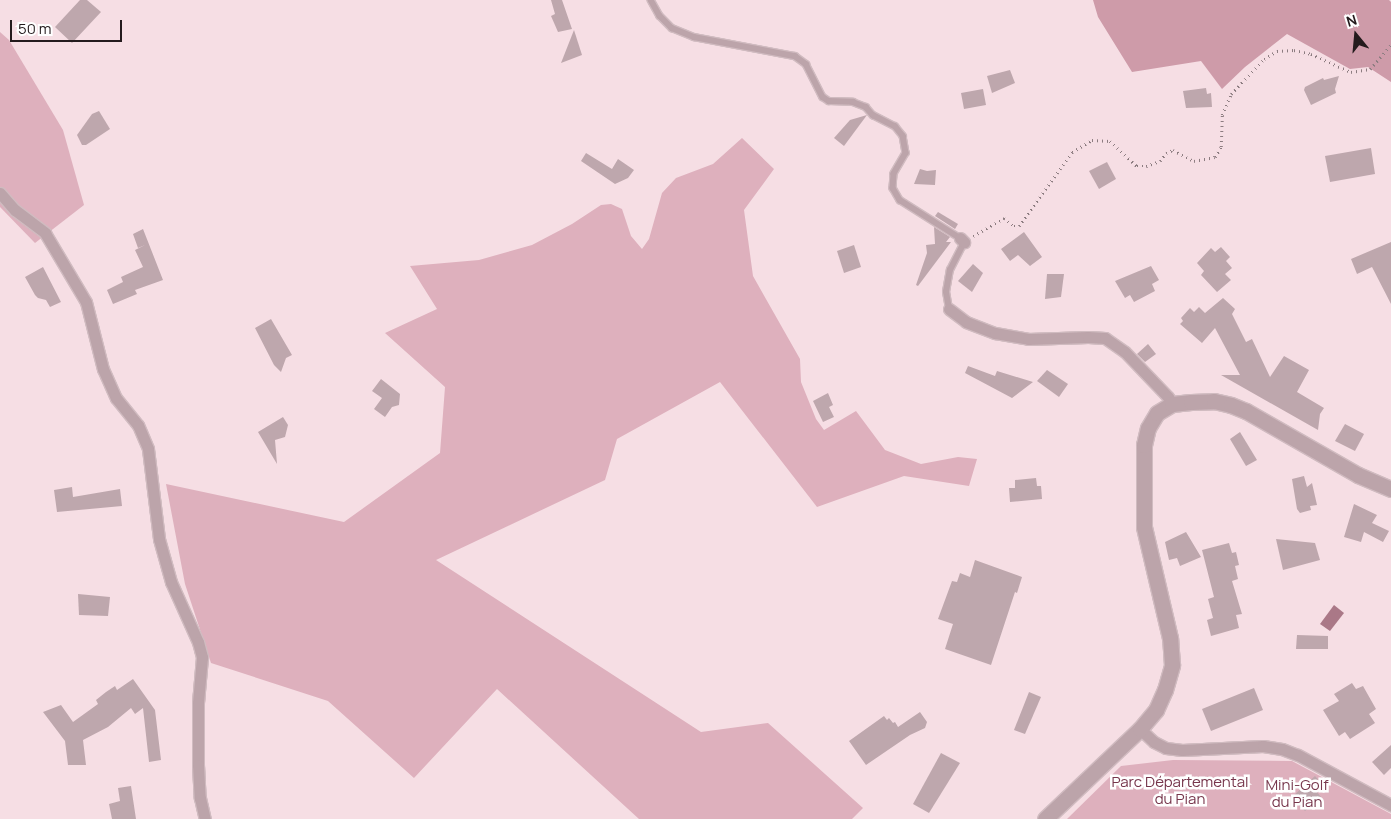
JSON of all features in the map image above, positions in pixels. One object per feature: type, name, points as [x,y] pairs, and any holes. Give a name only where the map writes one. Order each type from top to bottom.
[{"type":"street","points":[[0,192],[15,210],[45,233],[86,302],[103,369],[116,398],[138,425],[148,449],[159,539],[171,582],[189,626],[198,642],[202,656],[198,703],[198,765],[200,798],[205,819]]},
{"type":"street","points":[[949,309],[966,322],[995,333],[1028,339],[1088,336],[1105,338],[1124,352],[1168,397],[1172,404]]},
{"type":"street","points":[[1045,819],[1140,729],[1156,710],[1165,690],[1172,665],[1170,638],[1144,527],[1144,444],[1148,428],[1157,413],[1172,404],[1214,401],[1231,405],[1246,411],[1358,475],[1391,489]]},
{"type":"street","points":[[1140,729],[1154,742],[1166,748],[1182,750],[1263,746],[1282,749],[1298,755],[1391,805]]},
{"type":"lane","points":[[651,0],[660,16],[672,28],[694,38],[795,56],[806,64],[823,97],[829,101],[853,102],[866,107],[873,115],[895,126],[904,136],[906,153],[894,174],[893,188],[900,200],[962,240],[950,270],[946,292],[949,309]]},
{"type":"path","points":[[978,233],[1004,218],[1014,226],[1019,226],[1072,152],[1092,140],[1110,141],[1137,166],[1146,166],[1160,162],[1166,153],[1173,150],[1194,161],[1215,156],[1221,147],[1222,115],[1231,94],[1264,59],[1277,51],[1294,50],[1311,54],[1352,72],[1370,69],[1391,45]]},
{"type":"green space","points":[[0,32],[9,40],[63,130],[84,205],[35,243],[0,207]]},
{"type":"green space","points":[[742,138],[774,169],[744,210],[753,276],[800,359],[801,382],[816,419],[824,430],[856,411],[885,450],[921,464],[958,457],[977,459],[969,486],[904,476],[817,507],[720,382],[617,439],[605,480],[436,560],[701,732],[768,723],[863,808],[852,819],[639,819],[497,689],[414,778],[328,701],[211,663],[185,584],[166,484],[344,522],[440,453],[445,387],[385,333],[437,309],[410,266],[479,260],[532,245],[572,224],[601,205],[611,204],[622,209],[631,236],[642,249],[649,239],[662,193],[676,178],[713,164]]},
{"type":"green space","name":"Parc Départemental du Pian","points":[[1173,760],[1292,761],[1391,814],[1391,819],[1067,819],[1121,766]]},
{"type":"shaded area","points":[[1093,0],[1389,0],[1391,2],[1391,82],[1368,67],[1350,69],[1287,34],[1245,67],[1222,89],[1201,61],[1132,72],[1098,17]]},
{"type":"shaded area","points":[[1334,605],[1344,613],[1330,631],[1320,624]]},
{"type":"building","points":[[80,0],[87,0],[101,12],[72,43],[55,27]]},
{"type":"building","points":[[551,0],[562,0],[572,29],[558,32],[551,16],[555,14]]},
{"type":"building","points":[[574,30],[582,55],[561,63]]},
{"type":"building","points":[[1010,70],[1015,83],[992,93],[987,76]]},
{"type":"building","points":[[1339,76],[1335,89],[1336,93],[1311,105],[1304,90],[1305,87],[1323,78],[1324,80]]},
{"type":"building","points":[[1206,88],[1207,94],[1211,93],[1212,107],[1186,108],[1183,91]]},
{"type":"building","points":[[983,89],[986,105],[964,109],[961,93]]},
{"type":"building","points":[[99,111],[110,129],[86,145],[82,145],[77,135],[92,114]]},
{"type":"building","points":[[867,115],[844,146],[834,138],[850,120]]},
{"type":"building","points":[[1371,148],[1375,174],[1330,182],[1325,156]]},
{"type":"building","points":[[586,153],[612,169],[618,159],[634,170],[628,178],[615,184],[581,161]]},
{"type":"building","points":[[1107,162],[1116,179],[1099,189],[1089,171]]},
{"type":"building","points":[[920,169],[927,171],[936,170],[935,185],[914,184]]},
{"type":"building","points":[[938,212],[958,224],[955,229],[935,216]]},
{"type":"building","points":[[934,227],[950,237],[946,242],[951,242],[918,286],[916,285],[927,253],[926,245],[935,244]]},
{"type":"building","points":[[143,229],[163,280],[135,290],[137,294],[113,304],[107,290],[123,282],[121,277],[143,267],[135,250],[145,245],[138,248],[133,234]]},
{"type":"building","points":[[1024,232],[1042,257],[1030,266],[1018,255],[1010,261],[1001,249]]},
{"type":"building","points":[[1391,242],[1391,304],[1372,267],[1357,274],[1351,259]]},
{"type":"building","points":[[854,245],[861,267],[844,273],[837,251]]},
{"type":"building","points":[[1221,247],[1230,257],[1226,261],[1232,268],[1225,274],[1231,280],[1217,292],[1201,275],[1204,271],[1197,263],[1211,248],[1215,252]]},
{"type":"building","points":[[973,264],[983,273],[972,292],[958,281]]},
{"type":"building","points":[[1151,266],[1159,280],[1152,284],[1155,291],[1134,302],[1130,295],[1125,298],[1115,281]]},
{"type":"building","points":[[43,267],[61,302],[50,307],[46,300],[35,295],[25,277]]},
{"type":"building","points":[[1047,274],[1064,274],[1061,297],[1045,299]]},
{"type":"building","points":[[1223,298],[1235,309],[1232,314],[1246,342],[1252,339],[1270,377],[1284,356],[1309,370],[1297,392],[1324,408],[1320,414],[1318,430],[1221,375],[1240,375],[1215,328],[1202,343],[1180,324],[1183,321],[1181,318],[1190,308],[1194,312],[1199,307],[1205,313]]},
{"type":"building","points":[[271,319],[292,355],[286,358],[281,372],[274,365],[255,328]]},
{"type":"building","points":[[1148,344],[1156,354],[1145,362],[1137,354]]},
{"type":"building","points":[[968,366],[995,376],[997,371],[1033,382],[1012,398],[965,373]]},
{"type":"building","points":[[1047,370],[1068,384],[1059,397],[1037,381]]},
{"type":"building","points":[[381,379],[400,394],[399,405],[392,407],[385,417],[374,409],[382,398],[372,391]]},
{"type":"building","points":[[828,393],[833,405],[829,407],[834,417],[823,422],[813,401]]},
{"type":"building","points":[[283,417],[288,425],[285,437],[275,440],[277,464],[258,432]]},
{"type":"building","points":[[1345,424],[1364,434],[1355,451],[1335,441]]},
{"type":"building","points":[[1240,432],[1257,460],[1246,466],[1230,439]]},
{"type":"building","points":[[1304,476],[1307,487],[1312,483],[1317,505],[1310,506],[1311,510],[1300,513],[1297,509],[1292,479]]},
{"type":"building","points":[[1036,478],[1037,486],[1041,486],[1042,499],[1010,502],[1009,488],[1015,488],[1015,480]]},
{"type":"building","points":[[72,487],[73,497],[120,489],[122,506],[57,512],[54,490]]},
{"type":"building","points":[[1354,504],[1377,515],[1372,523],[1389,531],[1383,542],[1364,532],[1361,542],[1344,537]]},
{"type":"building","points":[[1186,532],[1201,557],[1180,566],[1177,558],[1169,560],[1165,542]]},
{"type":"building","points":[[1276,539],[1315,543],[1320,560],[1283,570]]},
{"type":"building","points":[[1229,543],[1232,553],[1236,552],[1239,565],[1235,566],[1238,579],[1232,581],[1242,614],[1236,615],[1239,628],[1211,636],[1207,620],[1213,618],[1208,599],[1214,597],[1202,550]]},
{"type":"building","points":[[975,560],[1022,577],[1017,593],[1015,592],[991,665],[945,649],[953,624],[938,619],[952,581],[957,582],[960,573],[970,577]]},
{"type":"building","points":[[78,594],[110,597],[108,616],[79,615]]},
{"type":"building","points":[[1297,635],[1328,636],[1328,649],[1296,649]]},
{"type":"building","points":[[133,679],[155,710],[161,760],[149,762],[143,708],[135,714],[131,708],[108,727],[83,740],[86,765],[68,765],[65,741],[43,712],[61,705],[73,722],[98,704],[96,700],[106,692],[115,686],[117,690]]},
{"type":"building","points":[[1352,683],[1356,689],[1363,686],[1376,709],[1369,714],[1375,723],[1350,739],[1345,732],[1339,736],[1323,710],[1339,701],[1334,694]]},
{"type":"building","points":[[1254,688],[1263,710],[1211,731],[1202,709]]},
{"type":"building","points":[[1029,692],[1041,697],[1025,734],[1014,730]]},
{"type":"building","points":[[920,712],[927,722],[925,728],[910,735],[866,765],[849,741],[884,716],[887,720],[889,718],[893,723],[895,722],[898,727]]},
{"type":"building","points":[[1391,745],[1391,768],[1384,775],[1372,762]]},
{"type":"building","points":[[941,753],[960,763],[929,813],[913,804]]},
{"type":"building","points":[[1315,776],[1324,786],[1317,792],[1321,797],[1305,811],[1292,797]]},
{"type":"building","points":[[131,786],[136,819],[112,819],[109,804],[120,801],[118,788]]},
{"type":"park label","name":"Mini-Golf du Pian","points":[[1297,792]]}]
